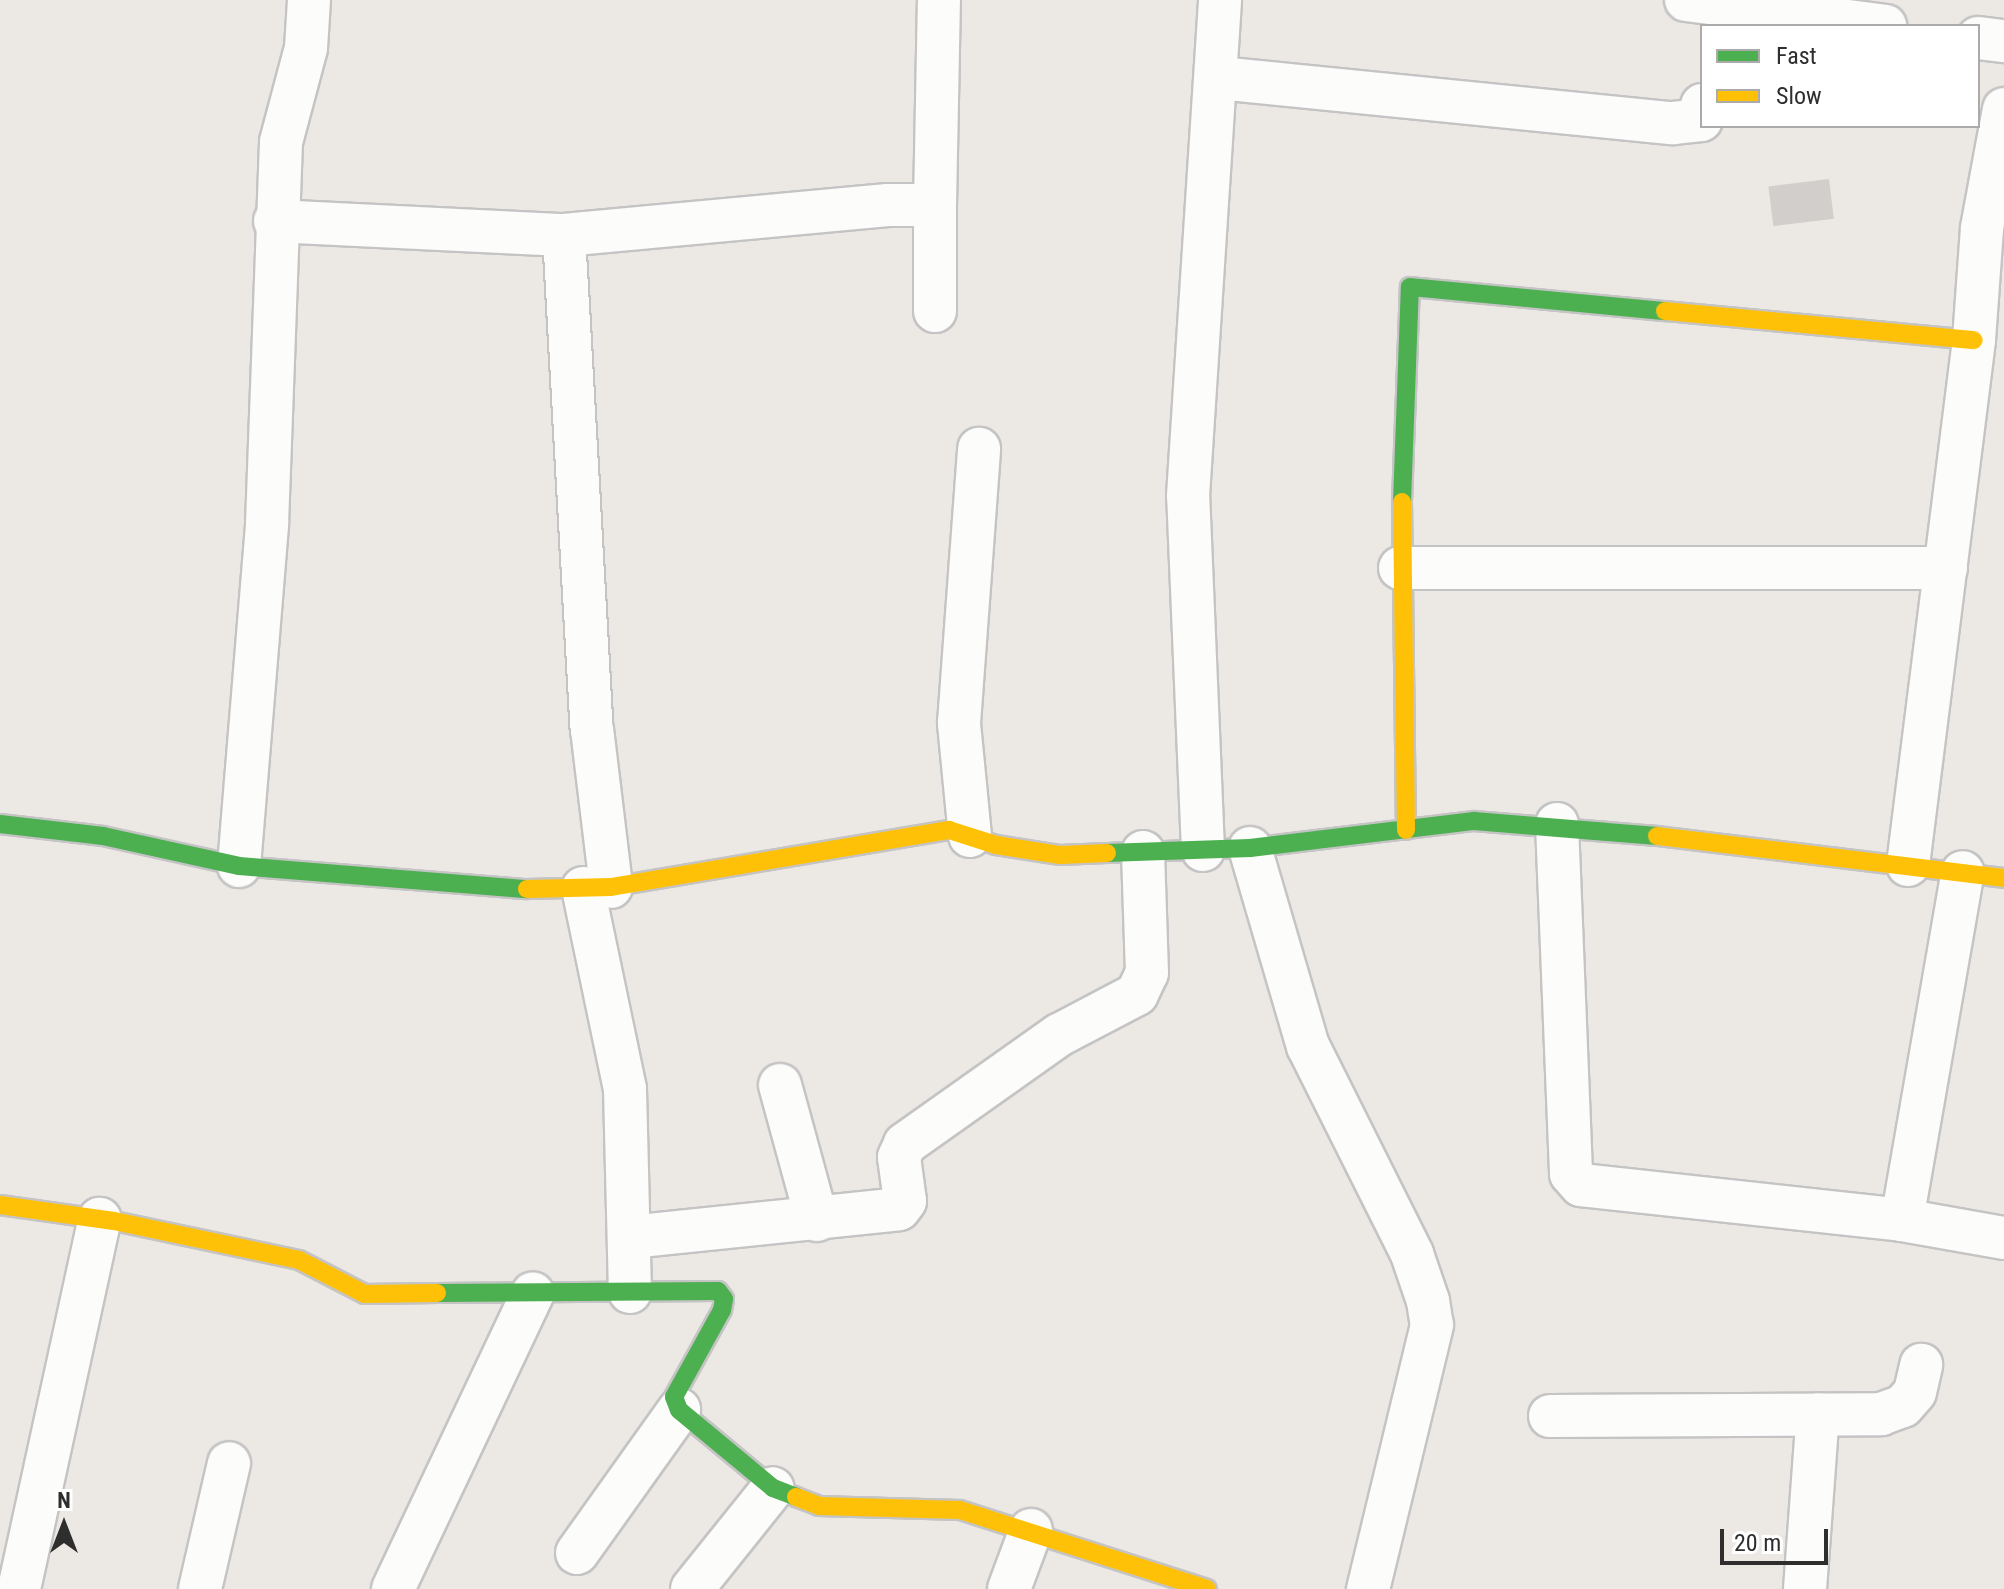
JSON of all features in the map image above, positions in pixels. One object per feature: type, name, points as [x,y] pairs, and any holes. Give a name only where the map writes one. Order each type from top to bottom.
[{"type":"street","points":[[239,866],[267,524],[275,221],[281,142],[306,48],[309,0]]},
{"type":"street","points":[[935,311],[939,0]]},
{"type":"street","points":[[1203,850],[1188,496],[1219,78],[1220,0]]},
{"type":"street","points":[[1700,10],[1862,24]]},
{"type":"street","points":[[1980,38],[2004,41]]},
{"type":"street","points":[[1219,78],[1673,123],[1700,120]]},
{"type":"street","points":[[1908,865],[1974,340],[1982,228],[2004,109]]},
{"type":"street","points":[[275,221],[564,235],[888,205],[935,205]]},
{"type":"street","points":[[564,235],[592,729],[597,888],[625,1089],[630,1292]]},
{"type":"street","points":[[1406,830],[1400,568],[1410,287],[1974,340]]},
{"type":"street","points":[[970,836],[959,723],[979,449]]},
{"type":"street","points":[[1400,568],[1946,568]]},
{"type":"street","points":[[0,824],[103,836],[239,866],[501,889],[597,888],[949,830],[1060,855],[1250,848],[1474,821],[1557,824],[2004,878]]},
{"type":"street","points":[[1557,824],[1571,1174],[1581,1185],[1902,1220],[2004,1238]]},
{"type":"street","points":[[1250,848],[1308,1046],[1412,1254],[1428,1301],[1432,1325],[1368,1589]]},
{"type":"street","points":[[630,1237],[817,1220],[899,1209],[905,1201],[899,1157],[905,1144],[1059,1035],[1137,994],[1147,973],[1143,852]]},
{"type":"street","points":[[1902,1220],[1963,872]]},
{"type":"street","points":[[780,1085],[817,1220]]},
{"type":"street","points":[[2,1200],[299,1260],[365,1294],[718,1291],[724,1299],[674,1397],[679,1410],[773,1488],[819,1506],[960,1510],[1031,1530],[1207,1589]]},
{"type":"street","points":[[19,1589],[100,1219]]},
{"type":"street","points":[[393,1589],[533,1293]]},
{"type":"street","points":[[1550,1416],[1881,1414],[1903,1406],[1915,1392],[1921,1365]]},
{"type":"street","points":[[577,1553],[679,1410]]},
{"type":"street","points":[[1805,1589],[1818,1414]]},
{"type":"street","points":[[200,1589],[229,1463]]},
{"type":"street","points":[[692,1589],[773,1488]]},
{"type":"street","points":[[1009,1589],[1031,1530]]},
{"type":"building","points":[[1829,179],[1834,219],[1773,226],[1768,186]]},
{"type":"traffic: fast","points":[[1402,502],[1410,287],[1665,311]]},
{"type":"traffic: fast","points":[[1107,853],[1250,848],[1474,821],[1657,836]]},
{"type":"traffic: fast","points":[[0,824],[103,836],[239,866],[527,889]]},
{"type":"traffic: fast","points":[[437,1293],[718,1291],[724,1299],[722,1310],[674,1397],[679,1410],[773,1488],[796,1497]]},
{"type":"traffic: slow","points":[[1665,311],[1974,340]]},
{"type":"traffic: slow","points":[[1402,502],[1406,830]]},
{"type":"traffic: slow","points":[[527,889],[611,887],[949,830],[996,845],[1060,855],[1107,853]]},
{"type":"traffic: slow","points":[[1657,836],[2004,878]]},
{"type":"traffic: slow","points":[[0,1205],[114,1221],[299,1260],[365,1294],[437,1293]]},
{"type":"traffic: slow","points":[[796,1497],[819,1506],[960,1510],[1207,1589]]}]
